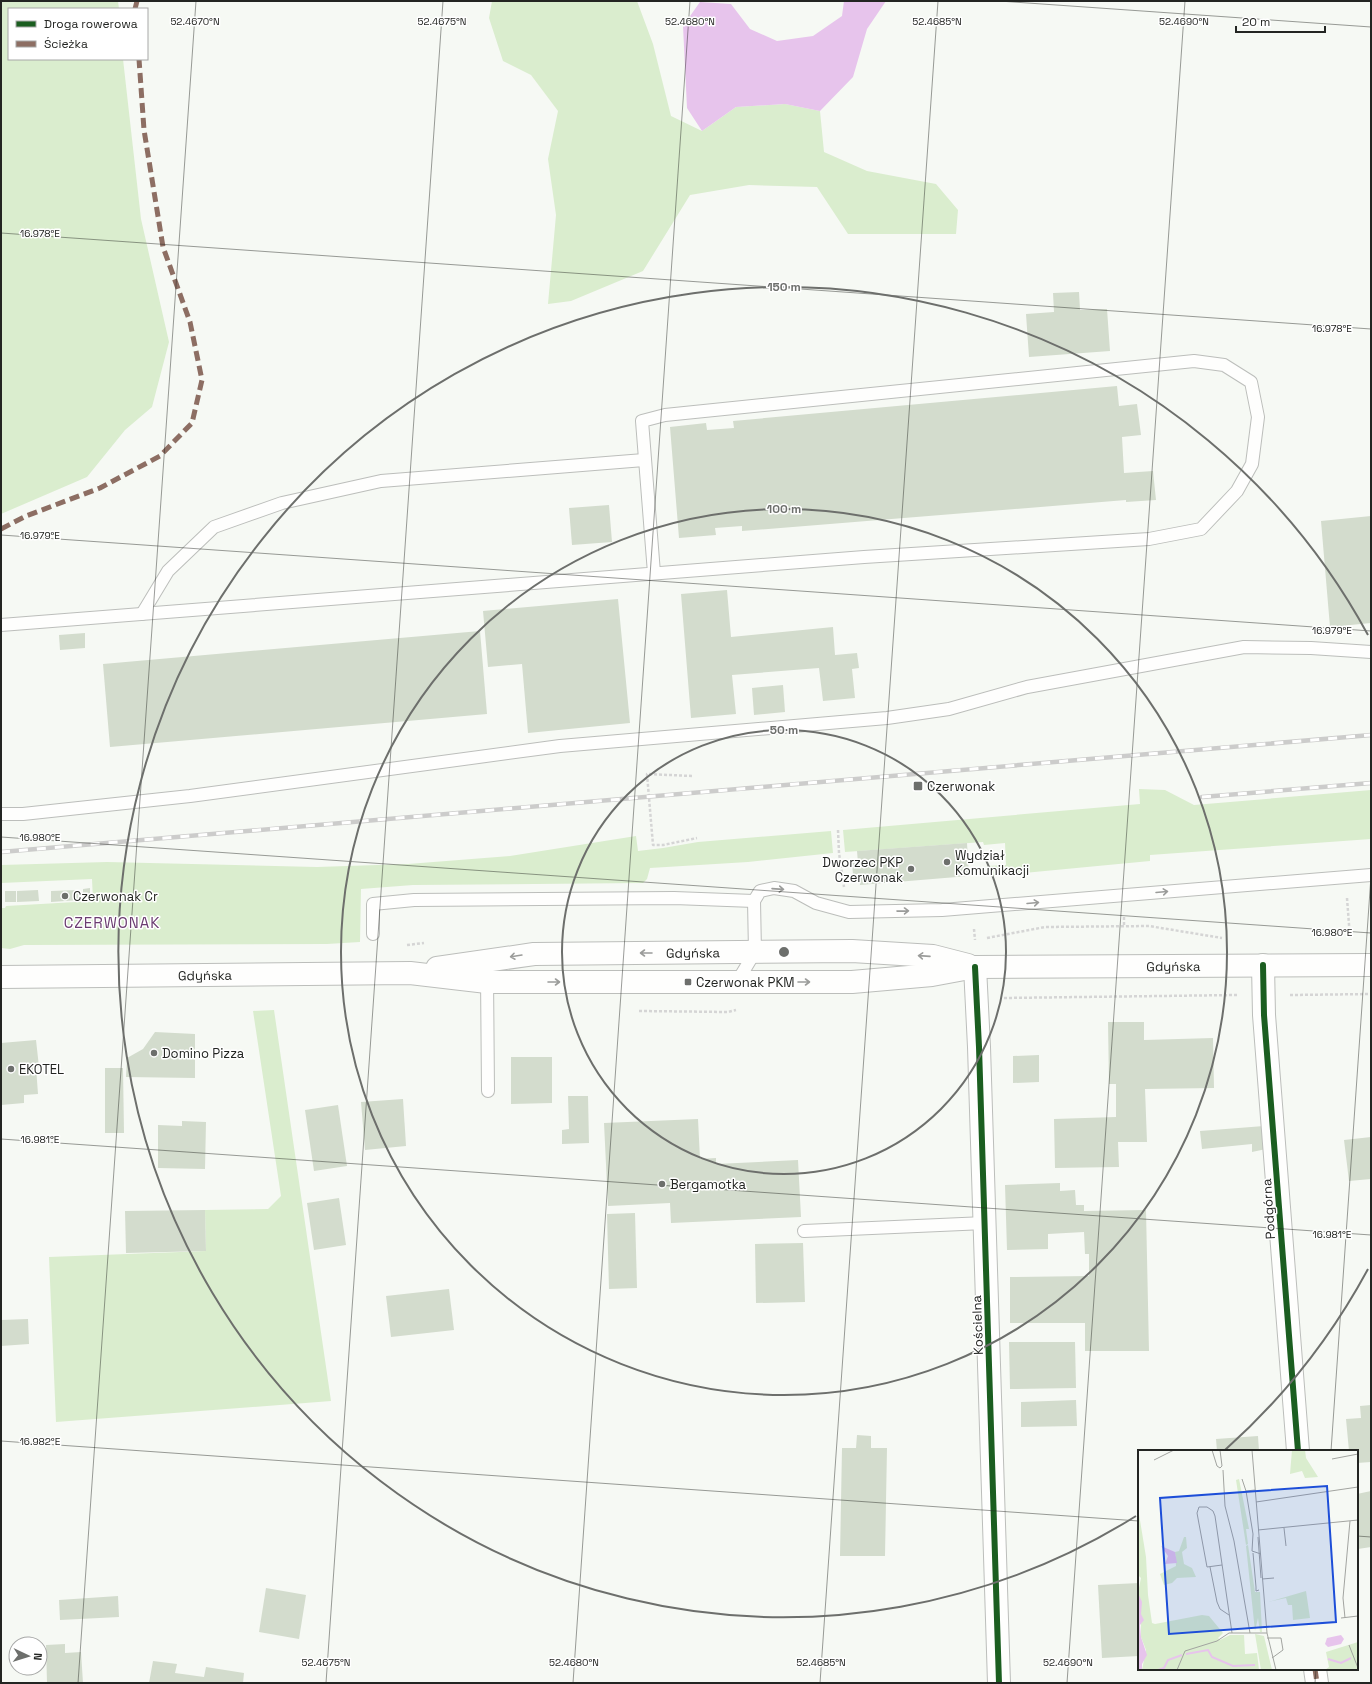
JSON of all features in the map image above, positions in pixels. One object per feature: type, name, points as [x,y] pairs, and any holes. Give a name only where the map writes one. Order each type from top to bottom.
[{"type":"main road","name":"Gdyńska","points":[[410,973],[534,954],[852,951],[933,956],[975,967]]},
{"type":"main road","name":"Podgórna","points":[[1263,965],[1298,1450]]},
{"type":"main road","name":"Gdyńska","points":[[1,977],[410,973],[487,982],[852,982],[932,975],[975,967],[1371,965]]},
{"type":"main road","name":"Kościelna","points":[[975,967],[985,1223],[999,1683]]},
{"type":"main road","points":[[1315,1670],[1316,1683]]},
{"type":"lane","points":[[1,625],[864,557],[1149,539],[1201,529],[1237,491],[1252,464],[1258,417],[1251,382],[1224,365],[1194,361],[666,415],[642,421],[654,573]]},
{"type":"lane","points":[[142,614],[168,571],[214,527],[282,503],[381,481],[644,460]]},
{"type":"lane","points":[[1,814],[23,814],[190,796],[560,746],[887,718],[948,709],[1027,687],[1244,647],[1311,648],[1371,652]]},
{"type":"lane","points":[[737,982],[755,952],[754,901],[760,891],[774,888],[794,891],[816,903],[849,912],[942,910],[1371,876]]},
{"type":"lane","points":[[373,934],[373,904],[414,900],[674,898],[754,901]]},
{"type":"lane","points":[[485,961],[487,982],[488,1091]]},
{"type":"lane","points":[[804,1231],[985,1223]]},
{"type":"path","points":[[692,776],[647,774],[653,845],[663,845],[697,838]]},
{"type":"path","points":[[838,830],[843,885]]},
{"type":"path","points":[[1346,877],[1350,938]]},
{"type":"path","points":[[977,999],[1371,994]]},
{"type":"green space","points":[[1,1],[118,1],[119,8],[8,8],[8,60],[123,60],[141,219],[169,342],[152,407],[125,430],[87,477],[1,514]]},
{"type":"green space","points":[[492,1],[637,1],[653,44],[671,116],[702,131],[736,107],[785,104],[820,111],[824,152],[867,171],[936,184],[958,210],[956,234],[848,234],[817,187],[749,185],[690,195],[643,271],[571,301],[548,304],[556,215],[548,159],[558,111],[531,75],[503,61],[489,18]]},
{"type":"green space","points":[[1139,789],[1165,790],[1194,805],[1371,790],[1371,839],[1150,855],[1150,861],[993,876],[988,873],[987,866],[1006,865],[1005,843],[984,845],[983,842],[845,852],[843,830],[1140,804]]},
{"type":"green space","points":[[831,831],[833,853],[748,862],[650,868],[647,879],[643,883],[413,885],[361,889],[360,942],[327,944],[24,945],[10,949],[1,948],[1,908],[5,908],[6,906],[93,901],[92,879],[1,883],[1,865],[107,862],[317,867],[408,864],[510,856],[636,836],[638,851],[698,842]]},
{"type":"green space","points":[[274,1010],[331,1401],[56,1422],[49,1257],[206,1251],[205,1210],[268,1209],[281,1196],[253,1011]]},
{"type":"shaded area","points":[[844,1],[886,1],[867,29],[853,77],[820,111],[785,104],[736,107],[702,131],[687,108],[683,26],[700,2],[731,4],[750,29],[777,41],[813,36],[842,16]]},
{"type":"building","points":[[1079,292],[1080,310],[1107,309],[1110,351],[1029,357],[1026,314],[1054,312],[1053,293]]},
{"type":"building","points":[[1117,386],[1119,406],[1137,404],[1141,435],[1122,437],[1124,473],[1153,471],[1156,500],[1126,502],[1126,500],[742,531],[742,526],[715,528],[716,535],[679,538],[670,427],[706,423],[707,430],[734,428],[733,421]]},
{"type":"building","points":[[609,505],[612,542],[572,545],[569,508]]},
{"type":"building","points":[[1371,516],[1371,623],[1330,627],[1321,521]]},
{"type":"building","points":[[727,590],[731,637],[833,627],[835,655],[857,653],[859,668],[852,669],[855,698],[823,701],[819,668],[732,675],[736,714],[691,718],[681,594]]},
{"type":"building","points":[[618,599],[630,723],[528,733],[522,664],[488,667],[483,611]]},
{"type":"building","points":[[480,631],[487,714],[110,747],[103,664]]},
{"type":"building","points":[[85,633],[85,648],[60,650],[59,635]]},
{"type":"building","points":[[783,685],[785,712],[754,715],[752,688]]},
{"type":"building","name":"Dworzec PKP Czerwonak","points":[[967,843],[969,876],[860,885],[859,874],[853,875],[852,863],[858,863],[857,851]]},
{"type":"building","points":[[90,888],[90,896],[83,897],[83,889]]},
{"type":"building","name":"Czerwonak Cr","points":[[38,890],[39,901],[17,902],[17,891]]},
{"type":"building","name":"Czerwonak Cr","points":[[78,890],[79,900],[51,902],[51,891]]},
{"type":"building","points":[[5,891],[16,891],[16,902],[5,902]]},
{"type":"building","points":[[1108,1022],[1144,1022],[1144,1040],[1213,1038],[1214,1088],[1145,1089],[1147,1142],[1118,1142],[1119,1167],[1055,1168],[1054,1119],[1116,1117],[1116,1084],[1109,1084]]},
{"type":"building","name":"Domino Pizza","points":[[155,1032],[195,1034],[195,1078],[126,1077],[127,1058],[143,1049]]},
{"type":"building","points":[[36,1040],[39,1067],[36,1067],[38,1094],[24,1095],[24,1103],[1,1105],[1,1043]]},
{"type":"building","points":[[1039,1055],[1039,1082],[1013,1083],[1013,1056]]},
{"type":"building","points":[[511,1057],[552,1057],[552,1103],[511,1104]]},
{"type":"building","points":[[105,1068],[123,1068],[124,1133],[105,1133]]},
{"type":"building","points":[[568,1096],[588,1096],[589,1143],[562,1144],[562,1130],[569,1129]]},
{"type":"building","points":[[403,1099],[406,1146],[365,1150],[361,1102]]},
{"type":"building","points":[[338,1105],[347,1166],[314,1171],[305,1110]]},
{"type":"building","name":"Bergamotka","points":[[698,1119],[700,1159],[716,1158],[716,1164],[798,1160],[801,1217],[671,1223],[670,1203],[608,1206],[604,1123]]},
{"type":"building","points":[[182,1121],[206,1122],[205,1169],[158,1168],[158,1125],[182,1126]]},
{"type":"building","points":[[1264,1126],[1266,1149],[1252,1152],[1252,1144],[1202,1149],[1200,1131]]},
{"type":"building","points":[[1371,1137],[1371,1179],[1349,1181],[1344,1140]]},
{"type":"building","points":[[1060,1183],[1060,1191],[1075,1190],[1076,1205],[1084,1205],[1084,1211],[1146,1210],[1149,1351],[1085,1351],[1085,1323],[1010,1323],[1010,1277],[1089,1276],[1089,1254],[1085,1254],[1084,1232],[1048,1234],[1048,1249],[1007,1250],[1005,1185]]},
{"type":"building","points":[[339,1198],[346,1245],[314,1250],[307,1203]]},
{"type":"building","points":[[205,1210],[206,1251],[126,1253],[125,1211]]},
{"type":"building","points":[[635,1213],[637,1288],[609,1289],[607,1214]]},
{"type":"building","points":[[803,1243],[805,1302],[756,1303],[755,1244]]},
{"type":"building","points":[[449,1289],[454,1330],[391,1337],[386,1296]]},
{"type":"building","points":[[28,1319],[29,1344],[1,1346],[1,1320]]},
{"type":"building","points":[[1009,1342],[1075,1342],[1076,1388],[1010,1389]]},
{"type":"building","points":[[1076,1400],[1077,1426],[1021,1427],[1021,1402]]},
{"type":"building","points":[[1371,1405],[1371,1462],[1358,1463],[1358,1450],[1349,1450],[1346,1419],[1361,1418],[1360,1406]]},
{"type":"building","points":[[857,1435],[871,1436],[871,1448],[887,1448],[885,1556],[840,1556],[842,1448],[856,1448]]},
{"type":"building","points":[[1258,1436],[1259,1450],[1217,1450],[1216,1439]]},
{"type":"building","points":[[1371,1491],[1371,1547],[1358,1549],[1358,1494]]},
{"type":"building","points":[[1138,1583],[1138,1656],[1102,1658],[1098,1585]]},
{"type":"building","points":[[266,1588],[306,1595],[299,1639],[259,1632]]},
{"type":"building","points":[[118,1596],[119,1617],[60,1620],[59,1600]]},
{"type":"building","points":[[65,1644],[65,1653],[81,1652],[83,1683],[47,1683],[48,1645]]},
{"type":"building","points":[[153,1661],[177,1664],[175,1673],[204,1677],[206,1667],[244,1673],[243,1683],[149,1683]]},
{"type":"railway","points":[[1,852],[1371,735]]},
{"type":"railway","points":[[1202,797],[1371,783]]},
{"type":"marked path","points":[[135,8],[137,1]]},
{"type":"marked path","points":[[1,529],[26,516],[100,488],[160,456],[192,423],[202,380],[190,322],[163,247],[144,130],[139,60]]},
{"type":"marked path","points":[[1315,1670],[1317,1683]]},
{"type":"cycle path","points":[[1263,965],[1264,1015],[1298,1450]]},
{"type":"cycle path","points":[[975,967],[979,1047],[999,1683]]},
{"type":"place","name":"Czerwonak","points":[[918,786]]},
{"type":"place","name":"Wydział Komunikacji","points":[[947,862]]},
{"type":"place","name":"Dworzec PKP Czerwonak","points":[[911,869]]},
{"type":"place","name":"Czerwonak Cr","points":[[65,896]]},
{"type":"place","name":"Czerwonak PKM","points":[[688,982]]},
{"type":"place","name":"Domino Pizza","points":[[154,1053]]},
{"type":"place","name":"EKOTEL","points":[[11,1069]]},
{"type":"place","name":"Bergamotka","points":[[662,1184]]},
{"type":"district","name":"CZERWONAK","points":[[112,923]]}]
